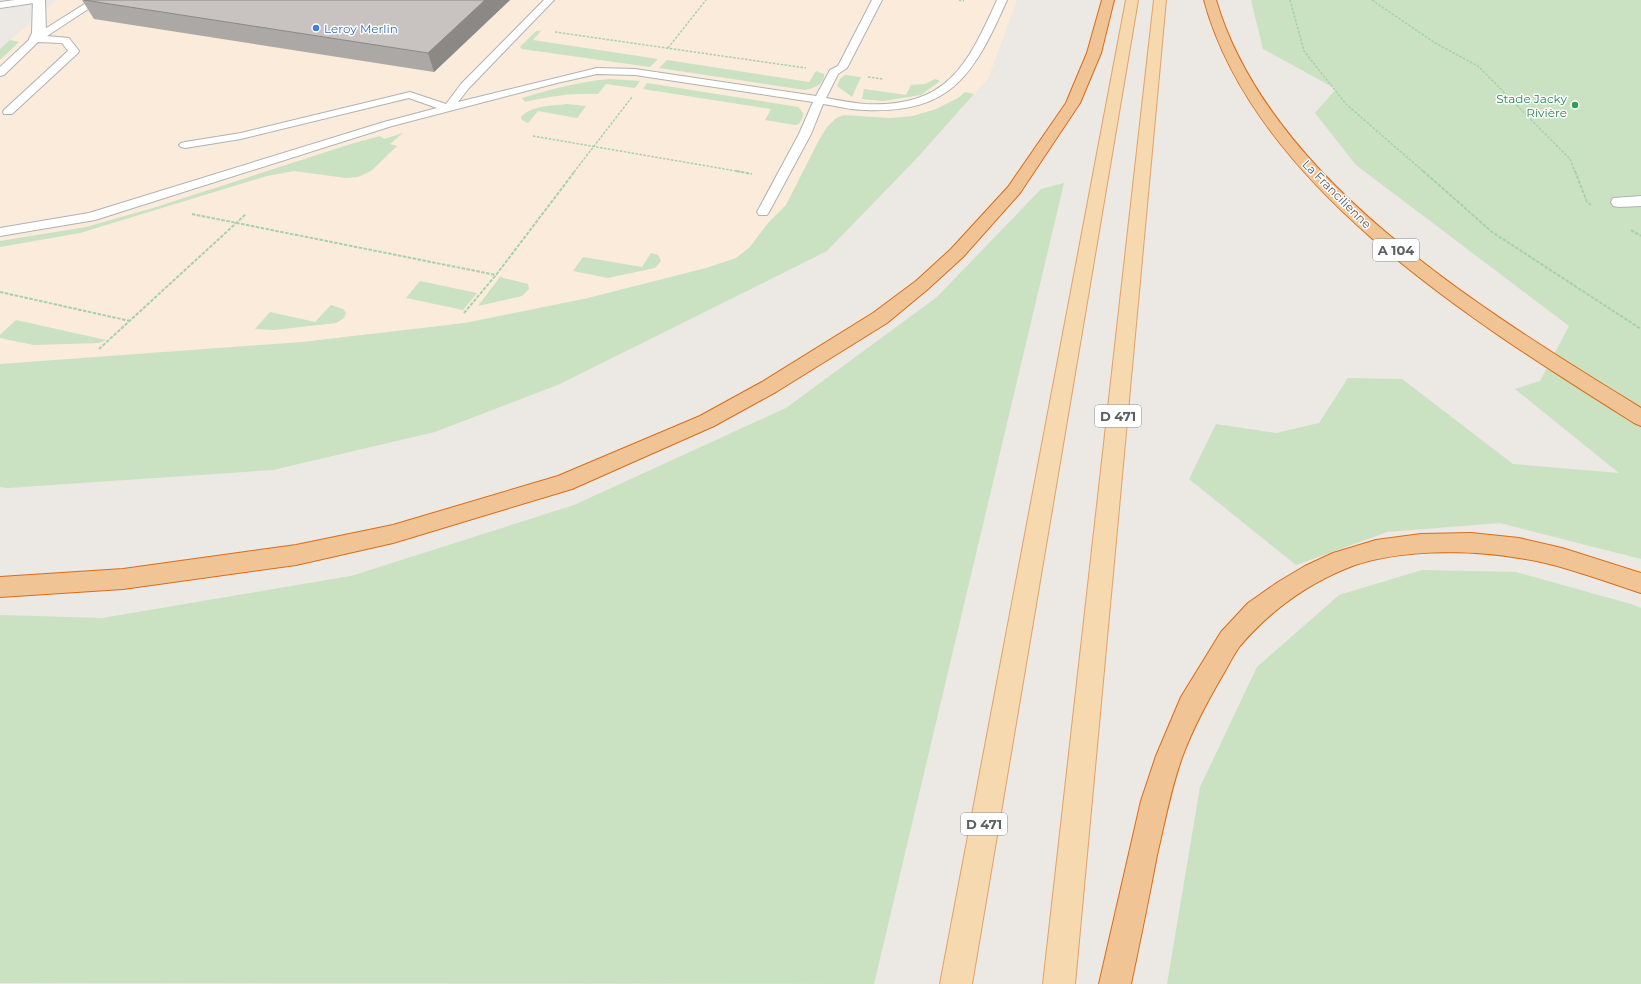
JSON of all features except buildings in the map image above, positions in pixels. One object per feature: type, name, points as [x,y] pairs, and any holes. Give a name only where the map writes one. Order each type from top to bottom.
[{"type":"highway","points":[[0,587],[131,578],[296,556],[393,534],[564,483],[707,421],[782,379],[880,318],[922,285],[989,220],[1014,190],[1072,103],[1094,53],[1108,0]]},
{"type":"highway","name":"La Francilienne","points":[[1210,0],[1214,18],[1230,53],[1261,107],[1284,138],[1311,170],[1350,209],[1421,270],[1491,322],[1641,418]]},
{"type":"highway","points":[[1115,984],[1155,801],[1169,756],[1190,706],[1230,640],[1257,611],[1286,589],[1313,573],[1341,560],[1376,550],[1421,544],[1471,544],[1519,548],[1562,558],[1641,583]]},
{"type":"main road","name":"D 471","points":[[956,984],[1132,0]]},
{"type":"main road","name":"D 471","points":[[1059,984],[1160,0]]},
{"type":"street","points":[[36,39],[39,32],[39,0]]},
{"type":"street","points":[[1619,202],[1641,201]]},
{"type":"lane","points":[[0,5],[34,0]]},
{"type":"lane","points":[[0,73],[36,39],[97,0]]},
{"type":"lane","points":[[448,108],[465,86],[549,0]]},
{"type":"lane","points":[[763,212],[805,134],[819,100],[834,72],[842,68],[877,0]]},
{"type":"lane","points":[[0,232],[91,217],[381,126],[556,80],[597,71],[617,70],[650,74],[866,107],[920,102],[939,93],[964,72],[977,54],[1002,0]]},
{"type":"lane","points":[[8,112],[74,51],[65,40],[36,39]]},
{"type":"lane","points":[[185,145],[241,136],[410,95],[448,108]]},
{"type":"path","points":[[464,313],[496,275],[706,0]]},
{"type":"path","points":[[959,0],[964,1]]},
{"type":"path","points":[[1290,0],[1304,51],[1346,104],[1492,232],[1641,329]]},
{"type":"path","points":[[1372,0],[1436,43],[1478,66],[1570,158],[1588,202],[1594,206]]},
{"type":"path","points":[[522,27],[887,80]]},
{"type":"path","points":[[534,136],[758,175]]},
{"type":"path","points":[[192,214],[496,275]]},
{"type":"path","points":[[99,349],[246,214]]},
{"type":"path","points":[[1625,227],[1641,236]]},
{"type":"path","points":[[0,292],[130,321]]},
{"type":"shaded area","points":[[56,0],[1017,0],[988,79],[919,156],[827,251],[560,384],[435,432],[273,470],[8,488],[0,487],[0,49]]},
{"type":"green space","points":[[1251,0],[1641,0],[1641,559],[1500,523],[1387,532],[1296,565],[1189,479],[1216,424],[1276,433],[1319,423],[1348,378],[1402,379],[1513,464],[1619,473],[1515,389],[1540,381],[1569,326],[1356,165],[1315,113],[1336,89],[1263,49]]},
{"type":"green space","points":[[536,31],[541,31],[533,40],[658,59],[650,67],[522,49],[520,47]]},
{"type":"green space","points":[[10,40],[19,42],[0,60],[0,49]]},
{"type":"green space","points":[[667,60],[809,82],[816,71],[824,74],[824,78],[818,85],[805,90],[659,68]]},
{"type":"green space","points":[[845,75],[861,77],[852,97],[837,86],[840,79]]},
{"type":"green space","points":[[609,79],[640,81],[635,88],[606,84],[598,94],[561,95],[525,102],[522,98],[565,86]]},
{"type":"green space","points":[[935,79],[940,81],[921,95],[883,101],[862,99],[864,89],[906,95],[911,85],[925,84]]},
{"type":"green space","points":[[647,83],[798,107],[803,113],[803,117],[799,124],[795,125],[765,120],[771,109],[643,89]]},
{"type":"green space","points":[[965,92],[974,94],[919,156],[827,251],[560,384],[435,432],[273,470],[8,488],[0,487],[0,364],[302,342],[465,323],[588,298],[706,268],[736,258],[750,247],[768,223],[786,205],[819,140],[827,127],[835,119],[843,115],[890,118],[913,116],[936,109],[958,98]]},
{"type":"green space","points":[[567,104],[586,106],[577,118],[538,111],[528,123],[522,120],[521,117],[536,108]]},
{"type":"green space","points":[[403,133],[390,144],[397,146],[371,171],[358,177],[346,178],[294,171],[267,176],[80,233],[0,247],[0,241],[86,227],[153,208],[354,143],[380,136],[384,139]]},
{"type":"green space","points":[[1064,183],[874,984],[0,983],[0,615],[102,618],[351,576],[574,505],[786,408],[937,297],[1041,189]]},
{"type":"green space","points":[[651,253],[658,255],[661,261],[655,268],[608,278],[573,271],[583,257],[642,267]]},
{"type":"green space","points":[[500,277],[528,284],[529,289],[522,296],[478,306]]},
{"type":"green space","points":[[420,281],[477,293],[463,310],[406,298]]},
{"type":"green space","points":[[331,305],[343,309],[346,313],[344,318],[336,323],[274,330],[255,329],[270,312],[315,322]]},
{"type":"green space","points":[[16,320],[106,340],[99,343],[34,345],[0,338],[0,335]]},
{"type":"green space","points":[[1422,570],[1516,572],[1641,608],[1641,984],[1167,984],[1200,787],[1257,667],[1339,595]]},
{"type":"place","name":"Leroy Merlin","points":[[316,28]]},
{"type":"place","name":"Stade Jacky Rivière","points":[[1575,105]]}]
